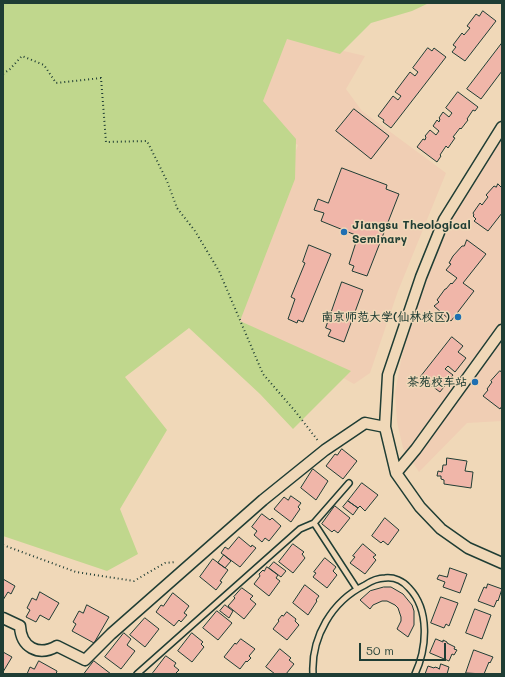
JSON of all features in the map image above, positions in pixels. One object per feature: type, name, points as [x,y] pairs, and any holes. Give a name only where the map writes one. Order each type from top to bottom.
[{"type":"street","points":[[502,127],[444,220],[421,277],[388,375],[385,427],[396,473],[420,507],[441,529],[468,548],[502,563]]},
{"type":"street","points":[[396,473],[416,449],[502,330]]},
{"type":"street","points":[[3,618],[20,626],[22,638],[31,648],[42,651],[52,649],[57,646],[85,660],[111,634],[193,561],[263,500],[325,450],[365,423],[385,427]]},
{"type":"lane","points":[[140,673],[300,529],[314,523],[349,483]]},
{"type":"lane","points":[[314,523],[357,589]]},
{"type":"lane","points":[[313,674],[315,646],[324,623],[338,604],[357,589],[377,579],[390,578],[402,582],[414,593],[422,608],[424,623],[423,648],[415,674]]},
{"type":"path","points":[[3,74],[22,56],[44,64],[56,83],[101,78],[106,142],[147,140],[167,181],[177,208],[194,231],[219,271],[263,374],[295,411],[325,450]]},
{"type":"path","points":[[3,545],[76,572],[134,581],[165,563],[193,561]]},
{"type":"shaded area","name":"Jiangsu Theological Seminary","points":[[284,37],[365,56],[346,89],[362,111],[446,173],[398,291],[370,373],[354,384],[236,318],[298,145],[249,115]]},
{"type":"shaded area","name":"南京师范大学(仙林校区)","points":[[502,139],[502,421],[467,423],[419,472],[403,448],[397,422],[395,393],[403,350],[448,221]]},
{"type":"green space","points":[[3,3],[429,3],[412,11],[371,23],[340,54],[287,39],[263,101],[296,139],[295,179],[240,321],[351,371],[293,429],[260,394],[189,328],[125,377],[167,430],[120,509],[138,554],[107,571],[3,536]]},
{"type":"building","points":[[483,11],[496,21],[465,61],[452,52],[456,47],[453,45],[462,33],[464,35],[470,28],[467,26],[476,14],[479,16]]},
{"type":"building","points":[[502,43],[502,71],[481,99],[467,89]]},
{"type":"building","points":[[428,48],[432,51],[434,48],[446,57],[391,128],[378,116],[393,96],[398,100],[401,96],[395,92],[410,72],[415,76],[418,72],[413,68]]},
{"type":"building","points":[[458,92],[478,107],[475,111],[473,110],[467,119],[468,120],[453,137],[455,138],[448,148],[446,146],[437,162],[417,147],[423,139],[425,140],[425,136],[430,130],[436,135],[439,131],[433,126],[437,120],[439,122],[439,118],[443,112],[449,117],[452,113],[446,108]]},
{"type":"building","points":[[354,109],[389,136],[371,159],[336,131]]},
{"type":"building","points":[[342,168],[387,185],[386,189],[399,194],[367,276],[352,271],[354,266],[349,264],[358,236],[321,221],[324,213],[314,210],[318,199],[328,203]]},
{"type":"building","points":[[498,184],[501,187],[502,185],[502,213],[488,231],[474,221],[476,219],[473,216],[473,213],[480,203],[482,205],[488,197],[486,195],[494,186],[496,187]]},
{"type":"building","points":[[467,240],[486,254],[463,283],[474,291],[451,321],[434,306],[439,302],[437,300],[445,289],[457,278],[446,270],[451,264],[449,263],[453,256],[462,246],[464,246]]},
{"type":"building","points":[[309,245],[331,254],[303,322],[298,320],[297,323],[288,319],[295,299],[291,297],[305,263],[303,262]]},
{"type":"building","points":[[342,282],[363,290],[344,342],[328,336],[331,330],[326,328]]},
{"type":"building","points":[[452,337],[463,346],[458,352],[466,358],[455,372],[448,366],[445,369],[453,375],[440,392],[419,379]]},
{"type":"building","points":[[500,371],[502,372],[502,406],[500,409],[483,396],[488,390],[487,389],[492,382],[491,381]]},
{"type":"building","points":[[342,449],[357,461],[343,479],[326,466],[335,454],[337,455]]},
{"type":"building","points":[[447,458],[467,461],[465,471],[473,472],[471,488],[444,484],[444,480],[441,479],[441,476],[437,476],[438,471],[442,472],[443,465],[446,465]]},
{"type":"building","points":[[313,469],[328,481],[316,500],[301,488]]},
{"type":"building","points":[[362,483],[378,495],[365,511],[360,506],[358,508],[348,501]]},
{"type":"building","points":[[291,496],[301,503],[298,507],[300,509],[291,522],[274,509],[284,497],[288,500]]},
{"type":"building","points":[[348,501],[358,508],[353,515],[343,507]]},
{"type":"building","points":[[335,506],[350,518],[338,533],[334,530],[332,532],[322,524]]},
{"type":"building","points":[[262,514],[270,520],[272,518],[281,526],[269,541],[265,538],[262,542],[254,535],[257,531],[252,527]]},
{"type":"building","points":[[385,518],[399,530],[388,545],[383,541],[381,543],[372,536]]},
{"type":"building","points":[[239,537],[251,547],[252,545],[256,548],[240,567],[221,553],[225,547],[228,549]]},
{"type":"building","points":[[293,544],[304,552],[302,554],[305,558],[293,573],[279,562]]},
{"type":"building","points":[[363,544],[376,555],[373,557],[376,560],[365,574],[350,563],[355,557],[353,556]]},
{"type":"building","points":[[224,555],[231,561],[225,568],[218,563]]},
{"type":"building","points":[[325,558],[336,567],[333,571],[337,575],[327,588],[313,577],[316,573],[314,572]]},
{"type":"building","points":[[213,559],[228,570],[220,581],[222,582],[216,590],[200,577]]},
{"type":"building","points":[[274,562],[286,571],[281,577],[269,568]]},
{"type":"building","points":[[267,567],[278,575],[276,578],[280,581],[269,596],[254,584],[260,576],[259,574]]},
{"type":"building","points":[[450,568],[467,574],[460,593],[443,587],[445,582],[437,579],[439,575],[447,577]]},
{"type":"building","points":[[3,579],[15,586],[11,594],[8,592],[3,600]]},
{"type":"building","points":[[488,584],[502,589],[498,601],[497,600],[494,607],[478,601],[484,587],[486,588]]},
{"type":"building","points":[[305,585],[319,596],[308,615],[293,603]]},
{"type":"building","points":[[384,587],[391,587],[403,594],[412,605],[414,611],[414,625],[408,637],[397,629],[401,621],[401,617],[398,608],[395,605],[387,601],[382,601],[373,605],[370,609],[360,600],[370,591]]},
{"type":"building","points":[[242,588],[253,596],[250,599],[256,604],[244,619],[228,606]]},
{"type":"building","points":[[40,592],[59,603],[49,620],[40,615],[36,622],[26,617],[30,610],[27,608],[32,598],[36,600]]},
{"type":"building","points":[[173,593],[189,606],[184,613],[187,615],[181,622],[179,620],[174,626],[156,612],[161,605],[163,606]]},
{"type":"building","points":[[441,597],[458,603],[449,626],[446,624],[444,628],[431,623]]},
{"type":"building","points":[[87,605],[109,617],[94,643],[72,631],[76,624],[73,622],[79,611],[83,613]]},
{"type":"building","points":[[225,605],[233,611],[229,618],[220,611]]},
{"type":"building","points":[[475,609],[491,615],[482,639],[466,633]]},
{"type":"building","points":[[217,611],[232,623],[218,640],[203,628]]},
{"type":"building","points":[[287,612],[296,619],[295,621],[299,625],[287,640],[273,629],[282,615],[283,616]]},
{"type":"building","points":[[145,618],[159,629],[145,647],[130,635]]},
{"type":"building","points":[[124,633],[131,639],[127,645],[135,651],[121,669],[105,657]]},
{"type":"building","points":[[192,633],[203,642],[201,644],[204,647],[192,662],[178,651]]},
{"type":"building","points":[[241,639],[255,649],[249,656],[251,658],[247,662],[246,661],[240,669],[224,657],[235,643],[236,644]]},
{"type":"building","points":[[436,639],[447,642],[457,650],[454,655],[452,654],[449,661],[430,653]]},
{"type":"building","points":[[280,649],[291,658],[289,660],[294,664],[286,674],[275,674],[266,667]]},
{"type":"building","points":[[474,650],[493,657],[484,674],[466,673]]},
{"type":"building","points":[[3,652],[12,657],[3,672]]},
{"type":"building","points":[[166,656],[176,663],[174,666],[179,670],[175,674],[154,674],[153,673]]},
{"type":"building","points":[[39,661],[57,671],[56,674],[27,674],[30,667],[34,669]]},
{"type":"building","points":[[94,661],[111,674],[84,674]]},
{"type":"building","points":[[441,664],[449,667],[447,674],[425,674],[428,666],[439,669]]},
{"type":"place","name":"Jiangsu Theological Seminary","points":[[344,232]]},
{"type":"place","name":"南京师范大学(仙林校区)","points":[[458,317]]},
{"type":"place","name":"茶苑校车站","points":[[475,382]]}]
